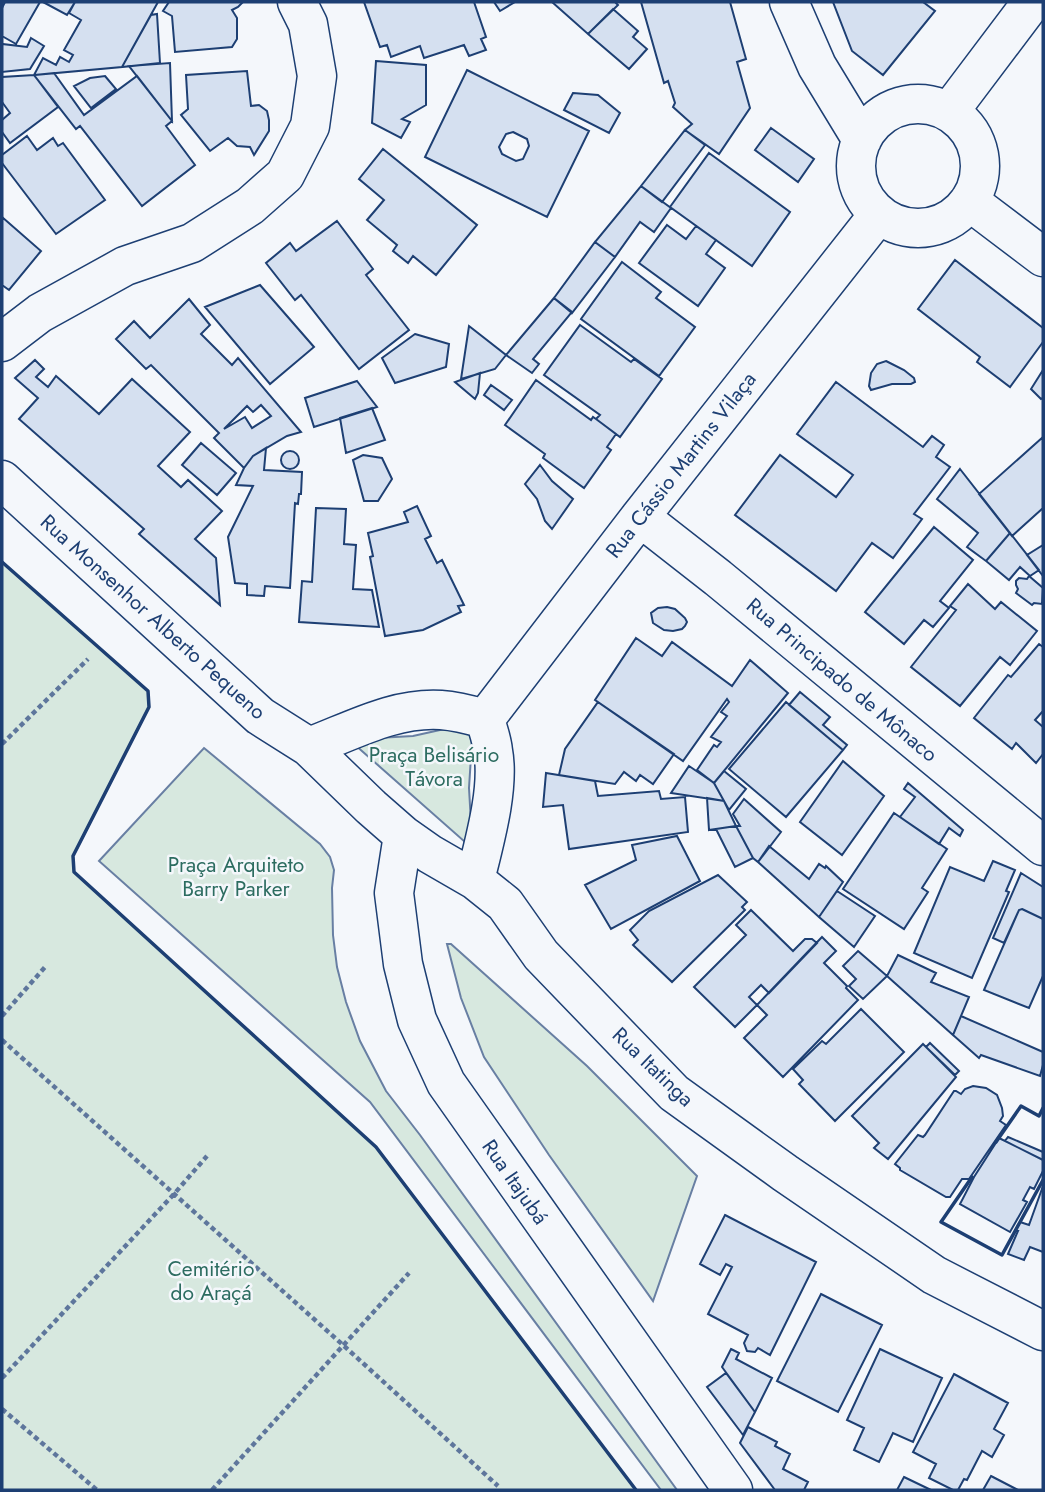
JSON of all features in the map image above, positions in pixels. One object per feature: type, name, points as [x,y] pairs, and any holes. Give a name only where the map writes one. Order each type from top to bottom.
[{"type":"street","points":[[2,342],[40,313],[125,265],[192,243],[250,206],[285,175],[310,126],[317,76],[308,24],[297,2]]},
{"type":"street","points":[[789,2],[817,66],[862,140]]},
{"type":"street","points":[[949,112],[1032,2]]},
{"type":"street","points":[[913,104],[936,106],[949,112],[968,129],[976,144],[980,161],[979,179],[969,201],[962,210],[947,220],[930,227],[912,228],[894,223],[879,214],[862,193],[856,167],[862,140],[873,122],[892,109],[913,104]]},
{"type":"street","points":[[969,201],[1043,257]]},
{"type":"street","name":"Rua Cássio Martins Vilaça","points":[[485,719],[639,517],[879,214]]},
{"type":"street","name":"Rua Monsenhor Alberto Pequeno","points":[[2,480],[260,716],[309,747]]},
{"type":"street","name":"Rua Principado de Mônaco","points":[[639,517],[718,578],[1043,846]]},
{"type":"street","points":[[309,747],[362,725],[424,710],[443,710],[485,719],[494,752],[494,781],[475,880]]},
{"type":"street","name":"Rua Itatinga","points":[[309,747],[403,835],[475,880],[505,904],[541,955],[674,1093],[934,1275],[1043,1331]]},
{"type":"street","name":"Rua Itajubá","points":[[403,835],[394,892],[403,964],[417,1020],[446,1083],[733,1490]]},
{"type":"path","points":[[2,744],[89,659]]},
{"type":"path","points":[[2,1016],[46,967]]},
{"type":"path","points":[[2,1040],[498,1486]]},
{"type":"path","points":[[2,1378],[207,1156]]},
{"type":"path","points":[[212,1490],[409,1273]]},
{"type":"path","points":[[2,1409],[97,1490]]},
{"type":"green space","name":"Cemitério do Araçá","points":[[2,562],[148,691],[149,707],[73,856],[74,872],[376,1147],[636,1490],[2,1490]]},
{"type":"green space","name":"Praça Belisário Távora","points":[[473,725],[469,788],[472,840],[465,842],[354,744],[377,738],[413,736]]},
{"type":"green space","name":"Praça Arquiteto Barry Parker","points":[[204,748],[320,844],[330,857],[334,870],[333,935],[337,967],[360,1041],[386,1091],[677,1490],[661,1490],[370,1102],[99,861]]},
{"type":"green space","points":[[447,944],[451,944],[587,1066],[697,1176],[653,1301],[549,1155],[484,1057],[461,998]]},
{"type":"building","points":[[5,2],[40,2],[16,44],[2,36],[2,8]]},
{"type":"building","points":[[43,2],[75,2],[67,15]]},
{"type":"building","points":[[75,2],[158,2],[122,67],[34,75],[43,58],[56,65],[60,57],[69,62],[73,55],[64,50],[81,20],[69,13]]},
{"type":"building","points":[[169,2],[243,2],[232,10],[237,18],[237,39],[232,47],[175,52],[172,16],[163,11]]},
{"type":"building","points":[[364,2],[474,2],[486,37],[481,39],[486,50],[469,56],[464,45],[424,58],[420,46],[391,57],[387,45],[380,47]]},
{"type":"building","points":[[494,2],[515,2],[500,11]]},
{"type":"building","points":[[552,2],[615,2],[618,5],[588,34]]},
{"type":"building","points":[[641,2],[730,2],[746,59],[737,62],[750,108],[719,154],[685,130],[692,124],[673,107],[675,103],[668,81],[664,83]]},
{"type":"building","points":[[833,2],[923,2],[935,11],[883,75],[852,51]]},
{"type":"building","points":[[613,9],[638,31],[633,37],[647,49],[629,69],[588,34]]},
{"type":"building","points":[[157,14],[160,63],[122,67],[151,15]]},
{"type":"building","points":[[31,38],[44,46],[30,69],[2,72],[2,44],[27,47]]},
{"type":"building","points":[[376,61],[426,65],[426,105],[402,119],[410,122],[401,138],[372,123]]},
{"type":"building","points":[[170,63],[172,121],[129,66]]},
{"type":"building","points":[[467,70],[589,131],[547,217],[425,157]],"holes":[[[513,132],[527,139],[529,146],[523,159],[516,161],[502,154],[499,147],[506,134]]]},
{"type":"building","points":[[247,71],[251,106],[259,105],[267,111],[269,131],[254,155],[250,147],[237,146],[228,138],[210,151],[181,115],[188,109],[186,75]]},
{"type":"building","points":[[54,73],[84,115],[137,76],[172,121],[166,126],[195,165],[142,206],[80,126],[76,129],[34,75]]},
{"type":"building","points":[[34,75],[58,107],[10,143],[2,132],[2,120],[10,113],[2,102],[2,77]]},
{"type":"building","points":[[105,76],[116,89],[91,108],[74,86],[90,78]]},
{"type":"building","points":[[573,93],[598,95],[620,113],[609,133],[564,110]]},
{"type":"building","points":[[771,128],[814,159],[798,182],[755,150]]},
{"type":"building","points":[[685,130],[705,145],[662,202],[641,186]]},
{"type":"building","points":[[27,136],[37,150],[53,138],[58,146],[63,143],[105,200],[56,234],[2,163],[2,155]]},
{"type":"building","points":[[383,149],[477,225],[436,275],[413,256],[408,263],[393,251],[397,245],[367,220],[384,200],[359,179]]},
{"type":"building","points":[[709,153],[790,212],[752,266],[670,207]]},
{"type":"building","points":[[641,186],[671,208],[654,232],[640,222],[615,257],[595,242]]},
{"type":"building","points":[[2,217],[41,251],[9,290],[2,285]]},
{"type":"building","points":[[337,221],[373,269],[366,275],[409,330],[359,369],[301,295],[295,300],[266,263],[290,243],[296,251]]},
{"type":"building","points":[[667,225],[686,239],[696,226],[716,240],[706,254],[725,268],[698,306],[639,263]]},
{"type":"building","points":[[595,242],[615,257],[572,313],[554,298]]},
{"type":"building","points":[[955,260],[1043,328],[1043,342],[1010,387],[977,362],[980,357],[918,309]]},
{"type":"building","points":[[622,262],[661,292],[656,298],[695,327],[659,376],[581,319]]},
{"type":"building","points":[[260,285],[314,347],[270,384],[205,307]]},
{"type":"building","points":[[554,298],[572,312],[533,359],[539,364],[532,373],[506,355]]},
{"type":"building","points":[[189,299],[210,325],[201,334],[232,365],[238,358],[301,432],[287,436],[253,456],[244,468],[214,438],[219,433],[151,365],[146,369],[116,339],[134,321],[150,338]],"holes":[[[261,405],[271,416],[252,428],[245,417],[224,429],[247,406],[253,412]]]},
{"type":"building","points":[[580,325],[631,362],[634,359],[662,379],[620,437],[596,419],[600,415],[544,375]]},
{"type":"building","points":[[469,326],[506,355],[495,369],[461,379]]},
{"type":"building","points":[[415,334],[449,344],[446,367],[395,383],[382,358]]},
{"type":"building","points":[[35,360],[44,369],[36,377],[48,387],[56,376],[99,414],[132,379],[190,432],[158,466],[181,487],[188,480],[222,511],[195,539],[216,558],[220,605],[139,534],[144,529],[19,419],[38,398],[15,378]]},
{"type":"building","points":[[886,361],[904,370],[915,382],[892,384],[871,390],[871,373],[877,364]]},
{"type":"building","points":[[1043,370],[1043,398],[1041,399],[1031,389]]},
{"type":"building","points":[[480,373],[475,399],[455,382]]},
{"type":"building","points":[[536,380],[591,420],[593,417],[616,434],[607,447],[611,450],[584,488],[543,458],[545,454],[505,425]]},
{"type":"building","points":[[357,381],[377,407],[314,427],[305,398]]},
{"type":"building","points":[[836,382],[923,447],[932,436],[944,445],[936,457],[950,467],[914,514],[922,519],[893,558],[872,543],[836,591],[735,515],[780,455],[836,497],[853,475],[797,434]]},
{"type":"building","points":[[491,385],[512,400],[504,410],[484,395]]},
{"type":"building","points":[[372,408],[385,440],[346,453],[340,418]]},
{"type":"building","points":[[1043,437],[1043,508],[1012,536],[979,494]]},
{"type":"building","points":[[201,443],[236,473],[217,495],[182,465]]},
{"type":"building","points":[[266,448],[264,470],[302,472],[301,494],[298,504],[295,503],[290,588],[265,586],[264,596],[247,595],[247,584],[235,583],[228,537],[253,486],[236,485],[253,456]]},
{"type":"building","points":[[286,451],[294,451],[299,460],[297,467],[286,469],[281,464],[281,456]]},
{"type":"building","points":[[363,455],[382,458],[392,479],[378,501],[364,501],[353,460]]},
{"type":"building","points":[[540,465],[552,481],[573,499],[552,529],[545,521],[537,499],[525,484]]},
{"type":"building","points":[[960,469],[1010,533],[986,561],[967,547],[978,533],[937,499]]},
{"type":"building","points":[[417,506],[431,536],[425,539],[437,563],[442,560],[464,605],[458,606],[461,612],[423,630],[385,636],[368,533],[408,522],[404,512]]},
{"type":"building","points":[[316,508],[346,509],[344,544],[356,545],[353,589],[372,590],[379,627],[299,622],[302,581],[312,582]]},
{"type":"building","points":[[934,527],[973,560],[940,601],[949,608],[933,627],[924,620],[904,644],[865,612]]},
{"type":"building","points":[[1010,533],[1039,570],[1030,576],[1020,567],[1009,580],[986,561]]},
{"type":"building","points":[[1043,545],[1043,576],[1027,555]]},
{"type":"building","points":[[1029,576],[1043,588],[1042,604],[1032,605],[1016,593],[1016,581]]},
{"type":"building","points":[[968,584],[995,609],[1001,602],[1037,631],[1010,665],[1000,657],[960,706],[911,667],[956,610],[950,606]]},
{"type":"building","points":[[658,608],[675,609],[685,618],[687,622],[682,629],[664,630],[653,623],[651,613]]},
{"type":"building","points":[[636,638],[662,656],[672,642],[732,686],[750,660],[788,693],[714,783],[697,770],[714,745],[717,747],[721,742],[711,737],[727,716],[721,712],[729,702],[727,699],[683,761],[595,700]]},
{"type":"building","points":[[1039,644],[1043,647],[1043,711],[1035,720],[1043,727],[1043,754],[1036,763],[1016,743],[1012,749],[974,718],[1008,675],[1011,677]]},
{"type":"building","points":[[800,692],[830,717],[823,725],[847,745],[843,750],[789,705]]},
{"type":"building","points":[[598,702],[674,754],[653,784],[640,775],[636,781],[624,772],[615,784],[559,775],[565,749]]},
{"type":"building","points":[[786,702],[843,750],[786,817],[729,769]]},
{"type":"building","points":[[843,761],[884,796],[842,855],[800,822]]},
{"type":"building","points":[[689,766],[714,783],[724,801],[671,793]]},
{"type":"building","points":[[724,771],[746,789],[729,810],[714,783]]},
{"type":"building","points":[[546,773],[595,781],[598,796],[659,791],[661,799],[685,797],[688,832],[569,849],[563,805],[543,807]]},
{"type":"building","points":[[908,783],[963,830],[960,836],[949,828],[939,844],[900,817],[915,797],[904,789]]},
{"type":"building","points":[[707,798],[724,801],[736,826],[709,830]]},
{"type":"building","points":[[744,799],[781,832],[758,862],[753,858],[736,826],[740,826],[733,814]]},
{"type":"building","points":[[894,813],[947,849],[922,888],[928,892],[904,929],[843,889]]},
{"type":"building","points":[[736,826],[753,858],[735,867],[716,829]]},
{"type":"building","points":[[677,836],[700,881],[611,929],[585,885],[636,860],[632,845]]},
{"type":"building","points":[[769,846],[809,879],[819,864],[825,868],[826,866],[843,882],[819,917],[758,862]]},
{"type":"building","points":[[993,861],[1015,870],[1006,891],[1009,892],[972,978],[914,953],[950,867],[984,881]]},
{"type":"building","points":[[1021,873],[1043,887],[1043,919],[1019,910],[1004,943],[993,938]]},
{"type":"building","points":[[718,875],[747,902],[742,907],[745,910],[672,982],[633,945],[638,940],[630,930],[649,911]]},
{"type":"building","points":[[837,891],[875,916],[854,947],[819,917]]},
{"type":"building","points":[[751,910],[793,951],[805,939],[812,939],[817,943],[769,993],[761,985],[749,997],[757,1005],[735,1027],[694,987],[746,935],[736,925]]},
{"type":"building","points":[[1019,910],[1043,919],[1043,976],[1029,1008],[984,990]]},
{"type":"building","points":[[822,937],[836,951],[824,963],[858,1000],[783,1077],[744,1038],[767,1015],[757,1005]]},
{"type":"building","points":[[858,951],[887,976],[863,999],[849,986],[856,979],[843,966]]},
{"type":"building","points":[[898,955],[936,973],[931,982],[969,997],[953,1035],[887,976]]},
{"type":"building","points":[[861,1009],[904,1052],[835,1121],[799,1084],[803,1080],[793,1069],[822,1041],[826,1044]]},
{"type":"building","points":[[961,1016],[1043,1052],[1040,1076],[981,1055],[979,1058],[953,1035]]},
{"type":"building","points":[[930,1043],[959,1071],[955,1075],[926,1047]]},
{"type":"building","points":[[923,1044],[956,1077],[888,1159],[874,1148],[879,1143],[852,1116]]},
{"type":"building","points":[[973,1086],[986,1088],[997,1095],[1003,1116],[1000,1121],[1006,1125],[969,1179],[962,1179],[950,1197],[946,1197],[900,1170],[895,1164],[918,1135],[925,1135],[954,1091],[961,1094]]},
{"type":"building","points":[[1008,1137],[1043,1152],[1043,1160],[1005,1141]]},
{"type":"building","points":[[999,1138],[1043,1160],[1043,1171],[1034,1189],[1030,1187],[1023,1200],[1027,1202],[1010,1232],[960,1204]]},
{"type":"building","points":[[1043,1186],[1043,1252],[1030,1247],[1024,1260],[1008,1254],[1020,1222],[1029,1225]]},
{"type":"building","points":[[725,1215],[816,1262],[770,1355],[758,1348],[755,1352],[747,1351],[744,1343],[748,1335],[708,1314],[732,1267],[726,1264],[720,1275],[700,1264]]},
{"type":"building","points":[[821,1294],[882,1325],[838,1412],[777,1381]]},
{"type":"building","points":[[731,1349],[739,1353],[736,1359],[772,1378],[755,1412],[722,1367]]},
{"type":"building","points":[[880,1349],[942,1378],[913,1442],[893,1433],[879,1462],[854,1450],[864,1428],[847,1420]]},
{"type":"building","points":[[726,1373],[755,1412],[743,1435],[707,1387]]},
{"type":"building","points":[[954,1374],[1008,1403],[994,1429],[1004,1435],[992,1457],[982,1451],[967,1480],[964,1479],[958,1490],[929,1478],[936,1464],[913,1452]]},
{"type":"building","points":[[748,1427],[777,1442],[775,1446],[790,1454],[783,1469],[808,1482],[804,1490],[775,1490],[740,1443]]},
{"type":"building","points":[[991,1476],[1018,1490],[983,1490]]},
{"type":"building","points":[[904,1477],[931,1490],[897,1490]]},
{"type":"wall","points":[[2,562],[148,691],[149,707],[73,856],[74,872],[376,1147],[636,1490]]},
{"type":"wall","points":[[996,1142],[1021,1106],[1039,1116],[1043,1108]]},
{"type":"wall","points":[[972,1177],[941,1222],[1002,1255],[1043,1180]]}]
